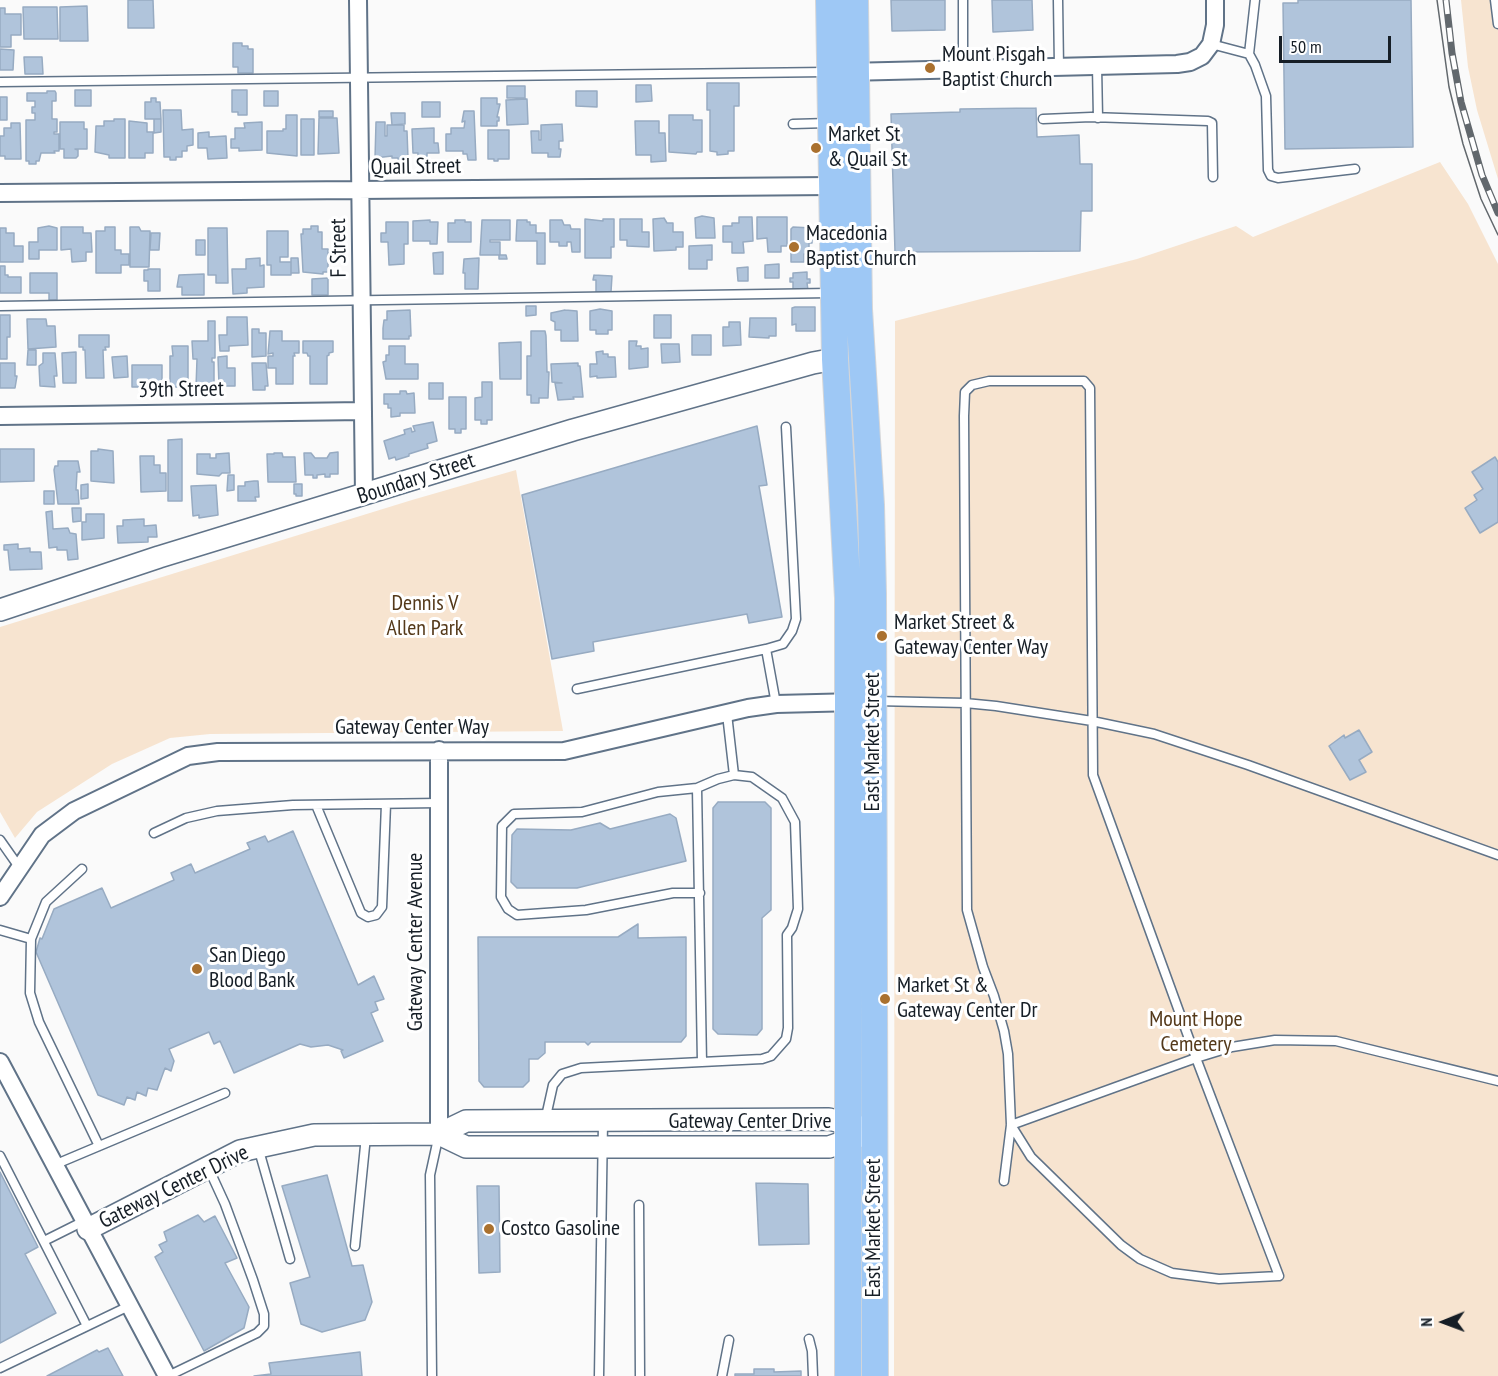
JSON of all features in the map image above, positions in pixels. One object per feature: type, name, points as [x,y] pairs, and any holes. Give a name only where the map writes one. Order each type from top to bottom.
[{"type":"main road","name":"East Market Street","points":[[829,0],[835,359],[848,589],[860,702],[874,1131],[875,1376]]},
{"type":"main road","name":"East Market Street","points":[[848,1376],[848,1132],[860,702],[873,562],[859,309],[855,0]]},
{"type":"main road","points":[[835,359],[847,373],[851,384],[861,522],[873,562]]},
{"type":"street","name":"F Street","points":[[358,0],[364,495]]},
{"type":"street","points":[[830,72],[1190,63],[1202,56],[1211,44],[1215,25],[1215,0]]},
{"type":"street","name":"Quail Street","points":[[0,193],[831,186]]},
{"type":"street","name":"Boundary Street","points":[[0,610],[159,557],[573,430],[813,363],[835,359]]},
{"type":"street","name":"39th Street","points":[[0,416],[363,411]]},
{"type":"street","name":"Gateway Center Way","points":[[0,897],[42,835],[74,811],[188,756],[218,752],[564,751],[776,704],[860,702]]},
{"type":"street","name":"Gateway Center Avenue","points":[[438,750],[439,1134]]},
{"type":"street","points":[[0,1062],[5,1084],[54,1165],[167,1376]]},
{"type":"street","name":"Gateway Center Drive","points":[[439,1134],[466,1121],[829,1119],[848,1132]]},
{"type":"street","name":"Gateway Center Drive","points":[[86,1225],[240,1151],[314,1135],[439,1134],[466,1147],[826,1147],[848,1132],[874,1131]]},
{"type":"lane","points":[[963,0],[963,69]]},
{"type":"lane","points":[[1058,0],[1059,67]]},
{"type":"lane","points":[[1254,0],[1249,54],[1266,96],[1268,170],[1271,176],[1278,178],[1355,169]]},
{"type":"lane","points":[[1495,0],[1498,24]]},
{"type":"lane","points":[[1211,44],[1249,54]]},
{"type":"lane","points":[[1097,66],[1098,118]]},
{"type":"lane","points":[[0,82],[830,72]]},
{"type":"lane","points":[[1043,119],[1208,121],[1212,123],[1214,177]]},
{"type":"lane","points":[[793,124],[830,123]]},
{"type":"lane","points":[[0,306],[362,302],[834,292]]},
{"type":"lane","points":[[1004,1181],[1011,1125],[1008,1054],[1004,1031],[973,937],[967,910],[965,392],[972,385],[988,381],[1084,381],[1090,388],[1093,775],[1196,1058],[1279,1276],[1220,1279],[1172,1273],[1140,1259],[1121,1245],[1031,1157],[1011,1125]]},
{"type":"lane","points":[[577,688],[766,650],[783,644],[792,632],[796,619],[786,427]]},
{"type":"lane","points":[[766,650],[776,704]]},
{"type":"lane","points":[[860,702],[965,703],[1092,721],[1154,734],[1248,765],[1498,855]]},
{"type":"lane","points":[[727,714],[734,775]]},
{"type":"lane","points":[[545,1121],[554,1085],[562,1074],[581,1068],[762,1059],[771,1056],[786,1039],[788,1028],[787,935],[795,921],[798,909],[795,822],[782,798],[752,777],[734,775],[718,778],[697,788],[658,792],[582,812],[514,814],[502,826],[501,897],[508,909],[518,915],[586,910],[673,893],[700,893]]},
{"type":"lane","points":[[697,788],[702,1062]]},
{"type":"lane","points":[[154,833],[186,818],[217,811],[316,805],[439,803]]},
{"type":"lane","points":[[316,805],[361,913],[368,917],[376,915],[382,907],[386,804]]},
{"type":"lane","points":[[0,840],[19,867]]},
{"type":"lane","points":[[82,869],[46,902],[31,939],[30,993],[39,1022],[99,1146]]},
{"type":"lane","points":[[0,930],[31,939]]},
{"type":"lane","points":[[1011,1125],[1196,1058],[1232,1047],[1275,1040],[1336,1041],[1498,1081]]},
{"type":"lane","points":[[54,1165],[225,1093]]},
{"type":"lane","points":[[599,1376],[603,1121]]},
{"type":"lane","points":[[355,1246],[367,1133]]},
{"type":"lane","points":[[432,1376],[430,1175],[439,1134]]},
{"type":"lane","points":[[258,1147],[290,1259]]},
{"type":"lane","points":[[0,1156],[87,1326]]},
{"type":"lane","points":[[167,1376],[257,1333],[264,1326],[264,1314],[257,1292],[225,1204],[208,1167]]},
{"type":"lane","points":[[639,1205],[640,1376]]},
{"type":"lane","points":[[44,1242],[86,1225]]},
{"type":"lane","points":[[0,1368],[129,1306]]},
{"type":"lane","points":[[809,1339],[813,1376]]},
{"type":"lane","points":[[722,1376],[729,1340]]},
{"type":"green space","points":[[1461,0],[1498,0],[1498,179],[1477,110],[1468,67]]},
{"type":"green space","name":"Mount Hope Cemetery","points":[[1440,162],[1468,204],[1498,264],[1498,1376],[894,1376],[895,321],[1137,259],[1236,226],[1253,237]]},
{"type":"green space","name":"Dennis V Allen Park","points":[[516,470],[563,731],[210,734],[170,738],[112,764],[37,812],[15,838],[0,812],[0,627]]},
{"type":"building","points":[[128,0],[153,0],[154,28],[128,28]]},
{"type":"building","points":[[891,0],[945,0],[945,30],[892,31]]},
{"type":"building","points":[[992,0],[1032,0],[1033,30],[993,32]]},
{"type":"building","points":[[1298,0],[1411,0],[1413,147],[1285,149],[1283,3],[1298,3]]},
{"type":"building","points":[[87,6],[88,41],[60,41],[60,7]]},
{"type":"building","points":[[23,7],[57,7],[58,39],[24,39]]},
{"type":"building","points":[[0,8],[5,8],[5,14],[21,14],[21,35],[11,35],[11,47],[0,47]]},
{"type":"building","points":[[233,43],[242,43],[242,46],[253,49],[253,73],[238,73],[238,67],[233,67]]},
{"type":"building","points":[[0,49],[14,50],[13,70],[0,70]]},
{"type":"building","points":[[24,57],[42,57],[43,74],[25,74]]},
{"type":"building","points":[[707,83],[739,83],[739,106],[734,106],[734,151],[728,151],[728,154],[717,155],[717,152],[710,151],[710,110],[707,110]]},
{"type":"building","points":[[636,85],[651,85],[652,101],[636,102]]},
{"type":"building","points":[[507,86],[525,86],[525,98],[507,98]]},
{"type":"building","points":[[75,90],[91,90],[91,106],[75,106]]},
{"type":"building","points":[[232,90],[247,90],[247,115],[232,112]]},
{"type":"building","points":[[47,91],[56,93],[56,101],[52,101],[52,119],[57,119],[57,132],[54,134],[59,134],[59,151],[41,153],[36,164],[29,164],[29,161],[26,161],[26,120],[35,120],[32,107],[35,107],[35,101],[27,101],[27,93],[47,93]]},
{"type":"building","points":[[264,91],[278,91],[278,106],[264,106]]},
{"type":"building","points":[[576,91],[597,91],[597,107],[576,106]]},
{"type":"building","points":[[0,97],[7,97],[7,120],[0,120]]},
{"type":"building","points":[[151,98],[156,98],[156,102],[160,102],[161,119],[145,119],[145,102],[151,102]]},
{"type":"building","points":[[481,98],[497,98],[497,104],[500,104],[497,126],[481,126]]},
{"type":"building","points":[[527,99],[528,124],[507,125],[506,100]]},
{"type":"building","points":[[422,102],[440,102],[440,117],[422,117]]},
{"type":"building","points":[[1036,108],[1037,137],[1079,135],[1080,164],[1092,164],[1092,211],[1081,211],[1080,251],[895,252],[891,114],[960,112],[960,109]]},
{"type":"building","points":[[163,110],[181,110],[182,130],[193,129],[193,145],[187,146],[187,151],[182,151],[182,157],[176,157],[176,160],[164,157]]},
{"type":"building","points":[[319,111],[333,111],[333,117],[319,117]]},
{"type":"building","points":[[464,111],[474,111],[476,160],[468,160],[467,154],[463,154],[463,151],[446,151],[446,134],[451,134],[451,128],[464,128],[465,121],[462,122]]},
{"type":"building","points":[[391,113],[405,113],[405,124],[392,125]]},
{"type":"building","points":[[286,115],[297,115],[297,156],[267,153],[267,131],[286,129]]},
{"type":"building","points":[[669,115],[693,115],[693,120],[702,120],[702,152],[696,154],[669,152]]},
{"type":"building","points":[[319,118],[337,118],[339,153],[318,154]]},
{"type":"building","points":[[114,119],[125,119],[125,158],[109,158],[109,155],[95,152],[96,126],[104,126],[104,121],[114,121]]},
{"type":"building","points":[[154,119],[161,119],[161,132],[154,133]]},
{"type":"building","points":[[301,119],[314,119],[314,155],[301,155]]},
{"type":"building","points":[[129,121],[147,123],[147,132],[153,132],[153,153],[145,153],[145,158],[129,158]]},
{"type":"building","points":[[635,121],[659,121],[659,133],[665,133],[666,161],[651,162],[651,155],[636,155]]},
{"type":"building","points":[[60,122],[84,122],[84,129],[87,129],[87,149],[75,149],[78,150],[76,158],[64,158],[64,149],[60,149]]},
{"type":"building","points":[[262,122],[262,150],[239,151],[239,148],[231,148],[231,139],[235,139],[235,128],[245,128],[244,123]]},
{"type":"building","points":[[376,122],[385,122],[385,136],[387,136],[387,125],[404,125],[404,131],[407,131],[408,158],[406,161],[398,162],[398,158],[392,158],[392,156],[375,158]]},
{"type":"building","points":[[11,123],[20,123],[21,159],[5,159],[5,156],[0,156],[0,136],[4,136],[4,128],[11,128]]},
{"type":"building","points":[[562,124],[563,141],[559,141],[560,157],[548,157],[548,153],[532,153],[531,131],[539,131],[539,140],[541,140],[541,125]]},
{"type":"building","points":[[434,128],[434,143],[438,143],[439,153],[427,153],[427,157],[418,157],[418,153],[413,153],[412,129]]},
{"type":"building","points":[[488,130],[509,130],[509,159],[494,161],[494,159],[488,159]]},
{"type":"building","points":[[209,132],[209,137],[226,136],[227,158],[208,159],[207,148],[198,148],[198,133]]},
{"type":"building","points":[[702,216],[714,218],[715,238],[696,238],[695,218]]},
{"type":"building","points":[[739,217],[752,217],[753,241],[743,242],[744,253],[732,253],[732,242],[723,242],[723,226],[739,223]]},
{"type":"building","points":[[757,217],[787,217],[787,246],[781,246],[781,252],[768,252],[767,238],[757,239]]},
{"type":"building","points":[[664,218],[667,223],[673,223],[673,232],[683,232],[683,247],[676,247],[676,250],[654,251],[653,219]]},
{"type":"building","points":[[585,219],[603,221],[603,219],[614,219],[614,247],[611,247],[611,258],[585,258]]},
{"type":"building","points":[[620,219],[642,219],[642,232],[649,232],[649,247],[627,246],[627,240],[620,240]]},
{"type":"building","points":[[430,220],[430,222],[438,222],[437,244],[430,244],[430,241],[413,241],[413,221]]},
{"type":"building","points":[[455,220],[471,222],[471,242],[448,242],[448,223],[455,223]]},
{"type":"building","points":[[482,220],[510,220],[510,240],[490,240],[490,242],[500,242],[500,255],[506,255],[507,259],[499,259],[499,255],[480,255]]},
{"type":"building","points":[[517,220],[527,220],[530,225],[536,225],[536,233],[545,233],[545,264],[537,264],[537,241],[516,241]]},
{"type":"building","points":[[550,220],[562,220],[564,225],[570,225],[571,229],[580,229],[580,252],[572,252],[571,242],[567,242],[567,246],[559,246],[559,242],[550,242]]},
{"type":"building","points":[[386,222],[408,222],[408,244],[404,244],[404,264],[389,265],[388,242],[381,242],[381,233],[386,233]]},
{"type":"building","points":[[49,226],[57,228],[57,250],[39,250],[39,259],[29,259],[29,242],[38,242],[38,228]]},
{"type":"building","points":[[311,226],[318,226],[318,232],[322,232],[322,249],[328,249],[328,272],[323,272],[323,274],[303,272],[301,234],[303,234],[303,229],[311,229]]},
{"type":"building","points":[[61,227],[83,227],[83,233],[91,233],[92,252],[86,252],[86,261],[72,262],[71,249],[61,250]]},
{"type":"building","points":[[105,227],[115,227],[115,250],[121,250],[121,254],[129,254],[129,265],[121,265],[121,273],[96,273],[96,231],[105,231]]},
{"type":"building","points":[[130,227],[150,231],[149,267],[130,267]]},
{"type":"building","points":[[793,227],[812,228],[812,243],[809,243],[809,254],[804,254],[804,262],[791,262],[791,229]]},
{"type":"building","points":[[0,228],[6,228],[6,233],[14,233],[14,246],[23,246],[23,262],[0,262]]},
{"type":"building","points":[[208,228],[227,228],[228,283],[216,283],[216,275],[208,275]]},
{"type":"building","points":[[267,231],[288,231],[288,257],[280,257],[280,262],[291,262],[291,275],[271,275],[271,265],[267,265]]},
{"type":"building","points":[[151,233],[160,233],[159,250],[150,250]]},
{"type":"building","points":[[196,240],[205,240],[205,255],[196,255]]},
{"type":"building","points":[[712,245],[712,260],[707,260],[707,269],[689,269],[689,246]]},
{"type":"building","points":[[443,252],[443,274],[434,274],[433,253]]},
{"type":"building","points":[[260,258],[260,266],[264,265],[264,287],[247,288],[247,293],[233,294],[232,269],[246,269],[246,259]]},
{"type":"building","points":[[291,258],[298,258],[299,273],[291,273]]},
{"type":"building","points":[[479,258],[478,289],[465,289],[464,259]]},
{"type":"building","points":[[779,264],[779,278],[765,278],[765,265]]},
{"type":"building","points":[[0,266],[5,266],[5,275],[8,277],[21,277],[21,293],[0,293]]},
{"type":"building","points":[[748,267],[748,281],[738,281],[737,268]]},
{"type":"building","points":[[160,269],[160,291],[148,291],[148,281],[144,281],[144,270]]},
{"type":"building","points":[[807,272],[807,279],[810,279],[810,283],[807,283],[808,290],[793,290],[793,282],[790,282],[790,278],[793,278],[793,273]]},
{"type":"building","points":[[30,273],[57,273],[57,300],[49,300],[49,293],[30,293]]},
{"type":"building","points":[[204,274],[204,295],[182,295],[182,287],[177,287],[179,275]]},
{"type":"building","points":[[594,275],[612,276],[611,292],[596,292]]},
{"type":"building","points":[[328,278],[328,295],[312,295],[312,279]]},
{"type":"building","points":[[526,306],[536,306],[536,315],[526,316]]},
{"type":"building","points":[[815,307],[815,331],[796,331],[796,324],[792,325],[792,308]]},
{"type":"building","points":[[600,309],[612,311],[612,330],[608,330],[608,334],[596,334],[596,330],[590,330],[590,311]]},
{"type":"building","points":[[410,310],[411,336],[409,339],[383,339],[387,311]]},
{"type":"building","points":[[565,310],[577,311],[578,341],[561,341],[561,330],[555,330],[555,322],[551,320],[551,313]]},
{"type":"building","points":[[0,315],[10,315],[7,359],[0,359]]},
{"type":"building","points":[[654,315],[671,315],[671,338],[654,338]]},
{"type":"building","points":[[227,317],[247,317],[248,345],[229,346],[229,351],[220,351],[219,335],[227,335]]},
{"type":"building","points":[[750,318],[776,318],[776,336],[749,337]]},
{"type":"building","points":[[27,319],[46,319],[47,326],[55,326],[56,347],[28,349]]},
{"type":"building","points":[[208,321],[215,321],[215,358],[212,358],[214,387],[196,387],[197,359],[193,359],[192,341],[208,341]]},
{"type":"building","points":[[729,322],[740,322],[741,345],[723,346],[723,327],[729,327]]},
{"type":"building","points":[[252,329],[259,329],[259,333],[266,333],[266,356],[252,357]]},
{"type":"building","points":[[270,331],[282,331],[282,341],[299,341],[299,353],[294,353],[295,356],[293,356],[293,384],[276,384],[276,368],[268,368],[268,356],[273,356],[273,353],[268,354]]},
{"type":"building","points":[[531,331],[545,331],[546,336],[547,372],[549,372],[548,398],[539,398],[539,403],[531,403],[531,395],[527,395],[527,356],[531,356]]},
{"type":"building","points":[[79,335],[109,335],[109,347],[103,350],[104,378],[86,378],[85,350],[79,347]]},
{"type":"building","points":[[692,335],[711,335],[711,355],[692,355]]},
{"type":"building","points":[[303,341],[333,341],[333,352],[327,356],[327,384],[310,384],[310,356],[303,353]]},
{"type":"building","points":[[629,341],[637,341],[636,346],[641,346],[641,349],[648,348],[648,367],[629,369]]},
{"type":"building","points":[[521,342],[521,379],[500,379],[499,343]]},
{"type":"building","points":[[661,344],[679,344],[680,362],[662,363]]},
{"type":"building","points":[[172,346],[188,346],[188,387],[170,387]]},
{"type":"building","points":[[389,346],[405,346],[405,364],[418,364],[418,379],[386,379],[383,362],[386,361],[386,355],[389,355]]},
{"type":"building","points":[[28,350],[36,350],[36,365],[27,365]]},
{"type":"building","points":[[603,351],[603,354],[608,354],[608,357],[615,357],[616,377],[590,377],[590,364],[597,364],[596,352]]},
{"type":"building","points":[[76,352],[76,383],[63,383],[62,353]]},
{"type":"building","points":[[43,353],[55,353],[57,376],[54,376],[55,387],[40,386],[39,366],[43,363]]},
{"type":"building","points":[[127,356],[128,377],[114,378],[112,357]]},
{"type":"building","points":[[227,356],[227,368],[235,368],[235,386],[219,386],[218,357]]},
{"type":"building","points":[[0,363],[15,363],[15,376],[17,376],[15,388],[0,388]]},
{"type":"building","points":[[252,363],[266,363],[268,386],[265,386],[265,390],[253,390]]},
{"type":"building","points":[[578,363],[583,397],[558,400],[555,383],[562,383],[552,382],[551,364]]},
{"type":"building","points":[[132,365],[162,365],[162,387],[132,387]]},
{"type":"building","points":[[482,382],[492,382],[492,420],[487,420],[487,424],[481,424],[481,420],[475,420],[475,398],[482,397]]},
{"type":"building","points":[[429,383],[443,383],[443,399],[429,399]]},
{"type":"building","points":[[400,391],[406,391],[407,394],[414,393],[415,413],[400,413],[400,416],[391,417],[391,408],[388,408],[388,404],[384,404],[384,394],[400,394]]},
{"type":"building","points":[[449,397],[466,397],[466,429],[461,429],[461,433],[455,433],[455,429],[449,429]]},
{"type":"building","points":[[433,422],[437,441],[427,444],[428,448],[409,454],[409,456],[396,460],[395,457],[389,459],[384,441],[405,434],[404,430],[411,428],[412,432],[415,431],[413,426]]},
{"type":"building","points":[[757,426],[767,485],[759,486],[782,617],[749,623],[747,614],[593,642],[594,651],[552,659],[522,495]]},
{"type":"building","points":[[182,439],[182,501],[168,501],[168,440]]},
{"type":"building","points":[[0,449],[34,449],[34,481],[0,482]]},
{"type":"building","points":[[98,449],[113,451],[114,483],[91,481],[91,451],[98,451]]},
{"type":"building","points":[[338,452],[338,474],[330,474],[330,477],[325,477],[325,474],[317,475],[317,478],[313,478],[313,475],[305,475],[304,453],[311,453],[315,458],[327,458],[330,453]]},
{"type":"building","points":[[229,453],[230,473],[222,473],[219,476],[197,474],[197,454],[210,454],[210,458],[216,458],[216,454]]},
{"type":"building","points":[[282,453],[283,457],[295,457],[296,482],[268,482],[267,454]]},
{"type":"building","points":[[140,456],[154,456],[154,465],[160,465],[160,473],[166,473],[166,491],[141,492]]},
{"type":"building","points":[[1495,457],[1498,462],[1498,522],[1480,533],[1465,508],[1477,500],[1474,495],[1483,489],[1472,472]]},
{"type":"building","points":[[58,461],[78,461],[80,472],[77,472],[76,490],[78,490],[79,504],[58,504],[54,470],[55,466],[58,466]]},
{"type":"building","points":[[228,475],[234,475],[234,490],[227,491]]},
{"type":"building","points":[[258,481],[259,497],[255,497],[256,501],[238,501],[238,486],[245,486],[245,482]]},
{"type":"building","points":[[88,484],[88,498],[81,499],[81,485]]},
{"type":"building","points":[[294,484],[302,484],[302,496],[294,494]]},
{"type":"building","points":[[216,485],[218,515],[199,518],[199,515],[193,516],[191,486]]},
{"type":"building","points":[[44,491],[54,491],[54,504],[44,504]]},
{"type":"building","points":[[72,508],[81,508],[81,521],[73,522]]},
{"type":"building","points":[[52,511],[53,529],[68,528],[70,533],[76,534],[78,559],[68,560],[67,550],[57,550],[57,547],[49,548],[46,512]]},
{"type":"building","points":[[86,514],[104,514],[104,538],[82,540],[82,522],[86,522]]},
{"type":"building","points":[[144,519],[144,526],[156,525],[157,537],[148,537],[148,542],[118,543],[117,526],[123,526],[123,520]]},
{"type":"building","points":[[18,544],[18,549],[30,548],[30,552],[41,552],[42,569],[10,570],[8,550],[4,550],[4,545]]},
{"type":"building","points":[[1359,730],[1372,752],[1359,760],[1366,772],[1350,780],[1329,746],[1344,735],[1345,738]]},
{"type":"building","points":[[718,802],[765,802],[771,808],[771,910],[762,918],[762,1029],[757,1035],[718,1034],[713,1029],[713,808]]},
{"type":"building","points":[[670,814],[676,818],[686,861],[577,888],[517,888],[511,882],[512,835],[517,829],[571,830],[600,823],[610,829]]},
{"type":"building","name":"San Diego Blood Bank","points":[[293,831],[358,985],[374,976],[384,999],[375,1002],[378,1010],[371,1013],[383,1041],[344,1058],[341,1051],[343,1050],[328,1045],[311,1047],[300,1044],[234,1073],[220,1041],[214,1044],[209,1032],[169,1049],[174,1061],[171,1071],[165,1068],[157,1090],[148,1088],[146,1096],[137,1092],[135,1100],[127,1097],[124,1105],[98,1095],[36,952],[54,909],[102,888],[111,908],[174,880],[171,873],[191,864],[195,873],[250,849],[247,843],[265,836],[268,842]]},
{"type":"building","points":[[638,924],[638,938],[686,937],[686,1036],[681,1042],[591,1042],[588,1045],[585,1042],[545,1042],[545,1053],[538,1059],[529,1059],[529,1081],[523,1087],[484,1087],[479,1081],[478,937],[618,937]]},
{"type":"building","points":[[0,1172],[38,1247],[25,1254],[56,1313],[0,1343]]},
{"type":"building","points":[[327,1175],[352,1266],[363,1265],[372,1302],[365,1320],[322,1332],[301,1324],[290,1283],[310,1277],[282,1186]]},
{"type":"building","points":[[756,1183],[808,1184],[809,1244],[759,1245]]},
{"type":"building","name":"Costco Gasoline","points":[[477,1186],[499,1186],[500,1272],[479,1273]]},
{"type":"building","points":[[198,1215],[204,1222],[215,1216],[237,1258],[225,1263],[249,1307],[244,1328],[204,1351],[155,1257],[163,1252],[159,1245],[167,1241],[164,1232]]},
{"type":"building","points":[[108,1348],[123,1376],[47,1376],[97,1350],[99,1352]]},
{"type":"building","points":[[360,1352],[362,1376],[254,1376],[271,1374],[269,1363]]},
{"type":"building","points":[[754,1369],[774,1369],[774,1372],[801,1371],[801,1376],[735,1376],[735,1374],[754,1374]]},
{"type":"tram line","points":[[1437,0],[1449,87],[1463,144],[1481,199],[1498,235]]},
{"type":"railway","points":[[1446,0],[1461,102],[1482,175],[1498,213]]},
{"type":"place","name":"Mount Pisgah Baptist Church","points":[[930,68]]},
{"type":"place","name":"Market St & Quail St","points":[[816,148]]},
{"type":"place","name":"Macedonia Baptist Church","points":[[794,247]]},
{"type":"place","name":"Market Street & Gateway Center Way","points":[[882,636]]},
{"type":"place","name":"San Diego Blood Bank","points":[[197,969]]},
{"type":"place","name":"Market St & Gateway Center Dr","points":[[885,999]]},
{"type":"place","name":"Costco Gasoline","points":[[489,1229]]}]
